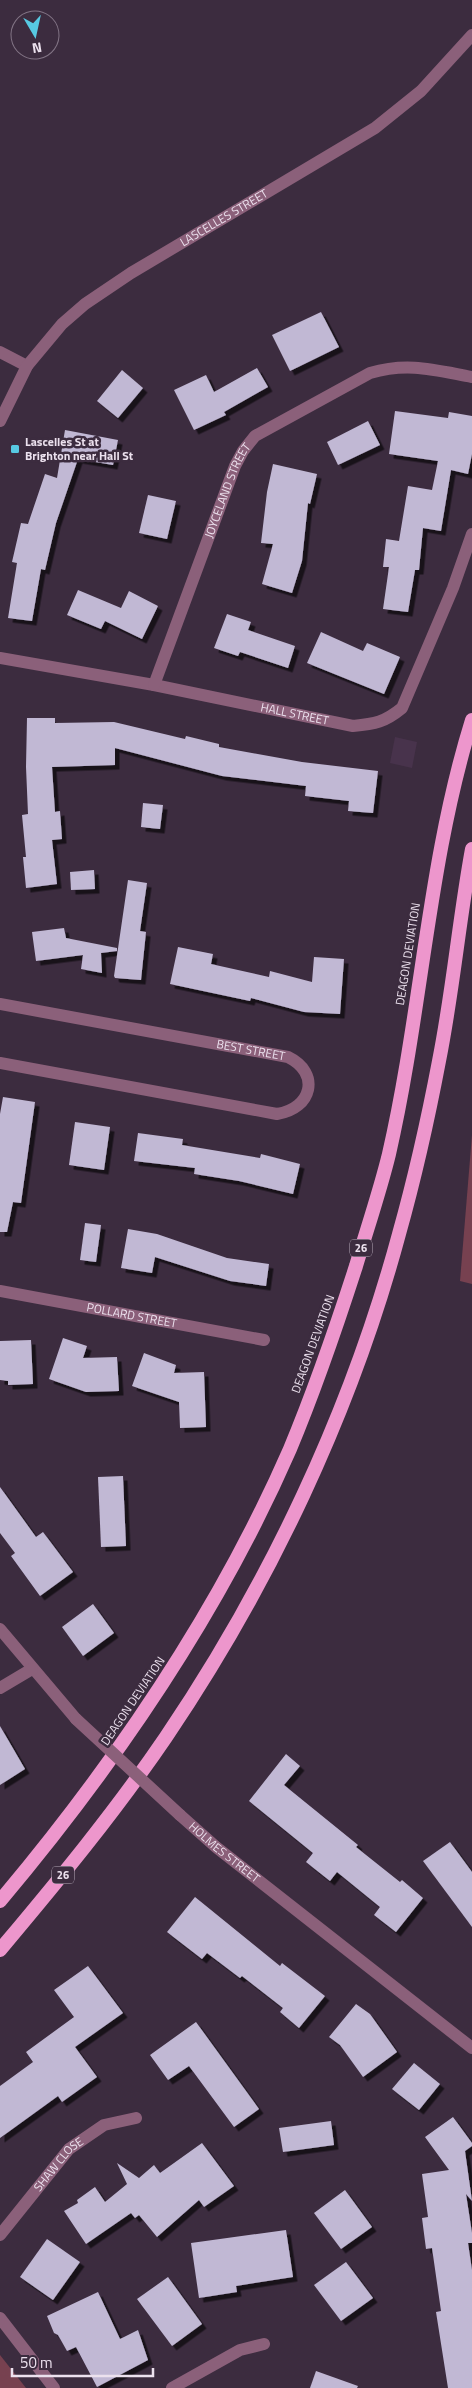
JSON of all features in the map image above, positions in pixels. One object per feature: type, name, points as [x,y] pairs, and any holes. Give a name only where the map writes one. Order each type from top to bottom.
[{"type":"highway","name":"DEAGON DEVIATION","points":[[0,1901],[98,1780],[181,1656],[254,1526],[289,1450],[319,1376],[345,1300],[388,1155],[402,1087],[433,891],[455,784],[472,720]]},
{"type":"highway","name":"26","points":[[0,1950],[75,1861],[166,1737],[206,1674],[252,1595],[316,1464],[373,1320],[399,1235],[440,1059],[472,850]]},
{"type":"street","name":"LASCELLES STREET","points":[[0,421],[27,366],[62,324],[85,304],[131,273],[376,128],[421,91],[472,35]]},
{"type":"street","points":[[0,352],[27,366]]},
{"type":"street","name":"JOYCELAND STREET","points":[[154,685],[235,466],[255,436],[370,373],[388,368],[410,366],[472,377]]},
{"type":"street","name":"HALL STREET","points":[[0,658],[154,685],[353,726],[370,725],[388,720],[402,708],[453,588],[472,534]]},
{"type":"street","name":"BEST STREET","points":[[0,1004],[288,1056],[298,1062],[306,1071],[309,1082],[300,1106],[289,1112],[277,1114],[0,1063]]},
{"type":"street","name":"POLLARD STREET","points":[[0,1291],[264,1340]]},
{"type":"street","name":"HOLMES STREET","points":[[0,1629],[76,1719],[180,1816],[216,1847],[472,2048]]},
{"type":"street","points":[[0,1688],[32,1669]]},
{"type":"street","name":"SHAW CLOSE","points":[[0,2235],[69,2149],[104,2125],[136,2118]]},
{"type":"street","points":[[0,2318],[54,2388]]},
{"type":"street","points":[[172,2388],[240,2350],[264,2344]]},
{"type":"shaded area","points":[[395,737],[417,742],[412,768],[390,763]]},
{"type":"shaded area","points":[[472,1135],[472,1284],[460,1281]]},
{"type":"shaded area","points":[[0,2355],[26,2388],[0,2388]]},
{"type":"building","points":[[321,312],[339,347],[290,371],[272,335]]},
{"type":"building","points":[[257,368],[268,387],[224,412],[226,415],[194,430],[174,390],[206,375],[214,392]]},
{"type":"building","points":[[122,370],[143,388],[118,418],[97,401]]},
{"type":"building","points":[[395,411],[448,418],[449,412],[472,416],[472,454],[468,474],[451,470],[441,531],[423,528],[419,570],[415,570],[408,612],[383,609],[389,567],[383,567],[386,539],[399,541],[408,486],[432,490],[438,461],[389,454]]},
{"type":"building","points":[[368,421],[380,445],[338,465],[327,442]]},
{"type":"building","points":[[65,430],[118,440],[113,465],[78,459],[56,523],[45,570],[41,569],[32,621],[8,618],[17,563],[12,562],[21,523],[28,524],[45,474],[57,478]]},
{"type":"building","points":[[273,464],[317,474],[310,504],[308,503],[302,561],[292,593],[262,584],[273,544],[261,543],[267,492]]},
{"type":"building","points":[[148,495],[176,501],[167,539],[139,533]]},
{"type":"building","points":[[78,590],[121,608],[129,591],[158,606],[142,639],[105,621],[101,629],[67,615]]},
{"type":"building","points":[[227,614],[251,622],[248,630],[295,646],[288,668],[240,652],[238,656],[214,648]]},
{"type":"building","points":[[321,632],[363,651],[367,643],[400,657],[384,694],[307,663]]},
{"type":"building","points":[[27,718],[55,718],[55,723],[114,722],[185,739],[186,736],[219,744],[219,747],[302,762],[378,771],[373,813],[348,811],[349,801],[305,796],[306,786],[222,776],[115,748],[115,765],[52,767],[55,812],[60,811],[62,839],[52,840],[57,884],[26,888],[23,857],[26,857],[22,815],[28,814],[26,767]]},
{"type":"building","points":[[143,803],[163,805],[160,829],[141,827]]},
{"type":"building","points":[[94,870],[95,889],[71,890],[70,872]]},
{"type":"building","points":[[128,880],[147,883],[140,931],[146,932],[141,980],[115,978],[114,976]]},
{"type":"building","points":[[64,928],[66,938],[117,948],[117,951],[101,953],[102,973],[81,969],[83,955],[36,961],[32,932]]},
{"type":"building","points":[[178,947],[213,954],[211,964],[269,977],[270,971],[312,982],[314,957],[344,959],[340,1014],[304,1012],[251,998],[250,1001],[170,984]]},
{"type":"building","points":[[3,1097],[35,1102],[21,1203],[13,1202],[7,1232],[0,1232],[0,1114]]},
{"type":"building","points":[[75,1122],[110,1127],[104,1170],[69,1165]]},
{"type":"building","points":[[138,1133],[183,1139],[182,1145],[260,1158],[261,1154],[300,1164],[293,1194],[239,1181],[194,1174],[195,1168],[134,1161]]},
{"type":"building","points":[[85,1223],[101,1225],[96,1262],[80,1260]]},
{"type":"building","points":[[128,1229],[157,1234],[227,1258],[269,1264],[266,1286],[230,1281],[155,1257],[152,1273],[121,1268]]},
{"type":"building","points":[[63,1338],[87,1346],[83,1358],[117,1357],[119,1391],[86,1392],[49,1379]]},
{"type":"building","points":[[31,1340],[33,1384],[8,1385],[8,1381],[0,1380],[0,1341]]},
{"type":"building","points":[[144,1353],[176,1365],[174,1373],[204,1372],[206,1427],[180,1428],[179,1402],[132,1386]]},
{"type":"building","points":[[123,1476],[126,1546],[101,1547],[98,1477]]},
{"type":"building","points":[[0,1487],[36,1537],[43,1532],[73,1572],[40,1596],[11,1556],[15,1553],[0,1533]]},
{"type":"building","points":[[93,1604],[114,1633],[83,1656],[62,1627]]},
{"type":"building","points":[[0,1726],[25,1769],[0,1785]]},
{"type":"building","points":[[286,1754],[300,1766],[284,1785],[358,1845],[356,1847],[400,1882],[402,1880],[423,1898],[396,1932],[374,1915],[380,1907],[337,1872],[330,1881],[306,1862],[313,1853],[249,1801]]},
{"type":"building","points":[[450,1842],[472,1872],[472,1927],[423,1861]]},
{"type":"building","points":[[195,1897],[280,1966],[282,1963],[325,1996],[299,2028],[280,2012],[283,2008],[242,1976],[240,1978],[207,1953],[202,1959],[167,1932]]},
{"type":"building","points":[[88,1966],[123,2013],[75,2047],[97,2077],[62,2102],[58,2096],[0,2138],[0,2086],[33,2062],[26,2052],[74,2017],[54,1990]]},
{"type":"building","points":[[356,2004],[370,2014],[397,2052],[363,2077],[340,2045],[329,2037]]},
{"type":"building","points":[[196,2022],[259,2109],[234,2127],[189,2066],[168,2080],[150,2055]]},
{"type":"building","points":[[414,2063],[440,2084],[419,2110],[392,2089]]},
{"type":"building","points":[[453,2117],[472,2143],[472,2146],[465,2151],[472,2201],[466,2194],[472,2233],[472,2243],[468,2243],[472,2270],[472,2388],[448,2388],[436,2312],[441,2311],[432,2248],[426,2249],[422,2218],[428,2217],[422,2174],[449,2170],[425,2137]]},
{"type":"building","points":[[331,2121],[334,2145],[283,2152],[279,2128]]},
{"type":"building","points":[[202,2143],[234,2186],[204,2207],[199,2200],[157,2237],[139,2215],[135,2218],[131,2213],[86,2244],[64,2211],[78,2203],[77,2200],[95,2187],[105,2202],[127,2184],[117,2163],[139,2178],[154,2165],[160,2173]]},
{"type":"building","points":[[345,2190],[372,2227],[341,2249],[314,2213]]},
{"type":"building","points":[[286,2230],[293,2277],[236,2286],[237,2292],[199,2298],[191,2243]]},
{"type":"building","points":[[47,2239],[80,2262],[53,2300],[20,2277]]},
{"type":"building","points":[[346,2262],[373,2298],[341,2321],[314,2285]]},
{"type":"building","points":[[168,2277],[202,2324],[172,2346],[137,2299]]},
{"type":"building","points":[[98,2292],[120,2339],[138,2330],[148,2360],[97,2387],[76,2347],[67,2351],[58,2335],[54,2333],[47,2316]]},
{"type":"building","points":[[316,2371],[358,2386],[357,2388],[310,2388]]},
{"type":"place","name":"Lascelles St at Brighton near Hall St","points":[[15,449]]}]
